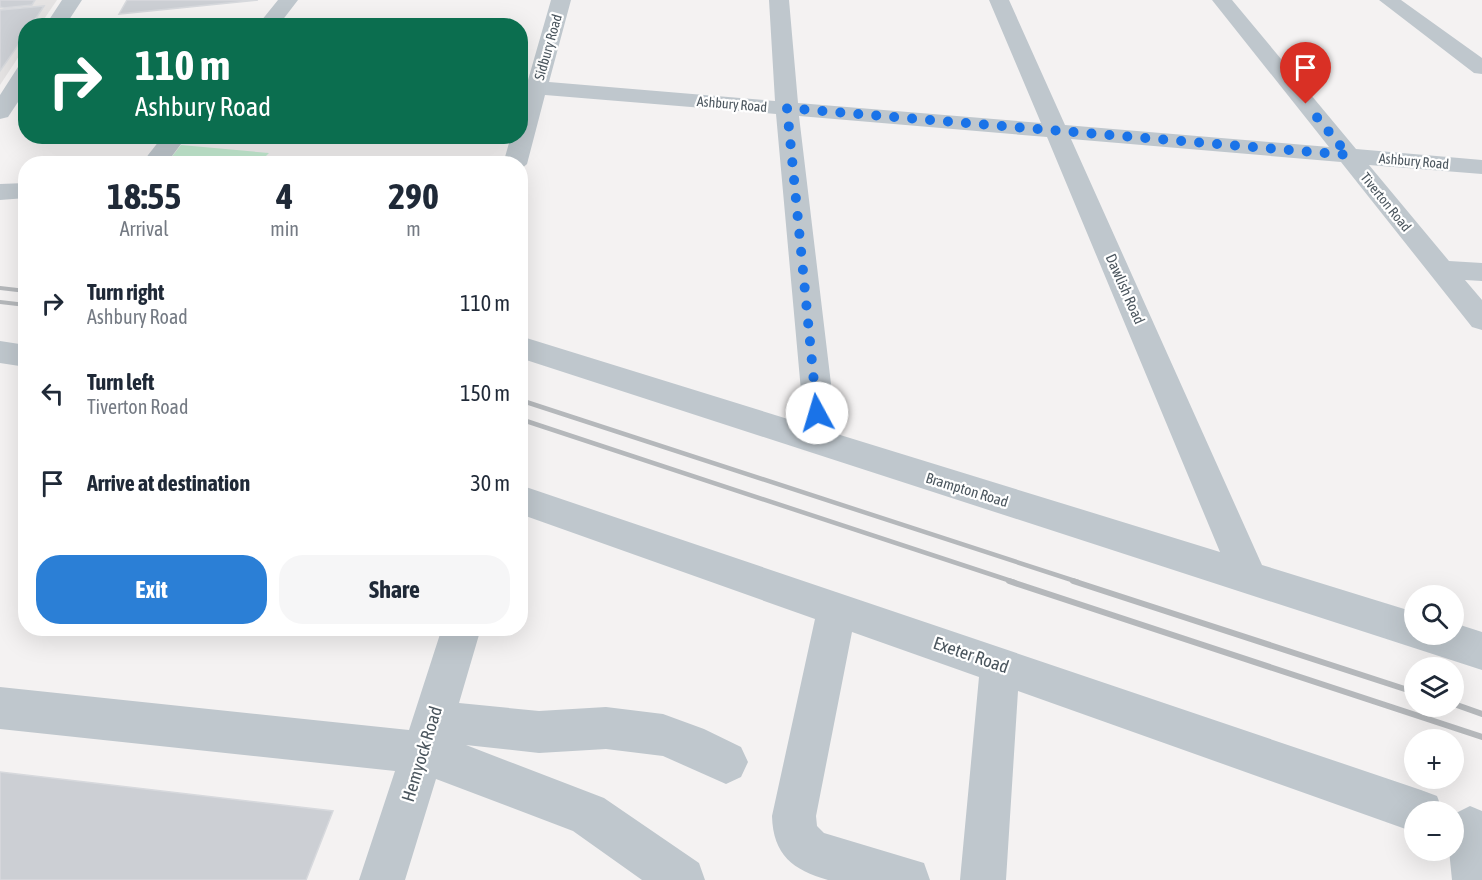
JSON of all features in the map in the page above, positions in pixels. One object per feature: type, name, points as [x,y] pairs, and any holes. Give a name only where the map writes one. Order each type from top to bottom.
[{"type":"street","points":[[60,18],[72,0]]},
{"type":"street","points":[[273,18],[288,0]]},
{"type":"street","name":"Sidbury Road","points":[[528,87],[561,0]]},
{"type":"street","points":[[778,0],[822,444]]},
{"type":"street","name":"Dawlish Road","points":[[999,0],[1250,579]]},
{"type":"street","name":"Tiverton Road","points":[[1222,0],[1482,320]]},
{"type":"street","points":[[1389,0],[1482,68]]},
{"type":"street","points":[[0,112],[18,84]]},
{"type":"street","name":"Ashbury Road","points":[[528,87],[1482,167]]},
{"type":"street","points":[[160,156],[169,144]]},
{"type":"street","points":[[1440,269],[1482,272]]},
{"type":"street","name":"Brampton Road","points":[[528,350],[1404,627]]},
{"type":"street","points":[[0,352],[18,355]]},
{"type":"street","name":"Exeter Road","points":[[528,502],[1404,806]]},
{"type":"street","points":[[837,608],[794,816],[796,833],[805,849],[814,853],[907,880]]},
{"type":"street","name":"Hemyock Road","points":[[382,880],[460,636]]},
{"type":"street","points":[[1463,645],[1482,651]]},
{"type":"street","points":[[983,880],[1000,665]]},
{"type":"street","points":[[0,708],[428,737],[606,728],[663,735],[689,744],[726,762]]},
{"type":"street","points":[[428,737],[485,773],[588,814],[682,880]]},
{"type":"street","points":[[1468,828],[1475,880]]},
{"type":"shaded area","points":[[0,0],[57,0],[45,18],[18,18],[18,58],[0,85]]},
{"type":"green space","points":[[181,145],[269,153],[266,156],[172,156]]},
{"type":"building","points":[[0,0],[35,0],[32,5],[4,8],[0,7]]},
{"type":"building","points":[[127,0],[258,0],[119,14]]},
{"type":"building","points":[[44,6],[36,18],[18,18],[18,45],[0,71],[0,10]]},
{"type":"building","points":[[0,772],[333,811],[306,880],[0,880]]},
{"type":"railway","points":[[0,288],[18,290]]},
{"type":"railway","points":[[0,302],[18,304]]},
{"type":"railway","points":[[528,403],[1078,582]]},
{"type":"railway","points":[[528,422],[1014,582]]},
{"type":"railway","points":[[1009,581],[1482,737]]},
{"type":"railway","points":[[1073,581],[1404,689]]},
{"type":"railway","points":[[1464,708],[1482,714]]},
{"type":"route","points":[[817,413],[787,108],[1348,155],[1306,104]]}]
